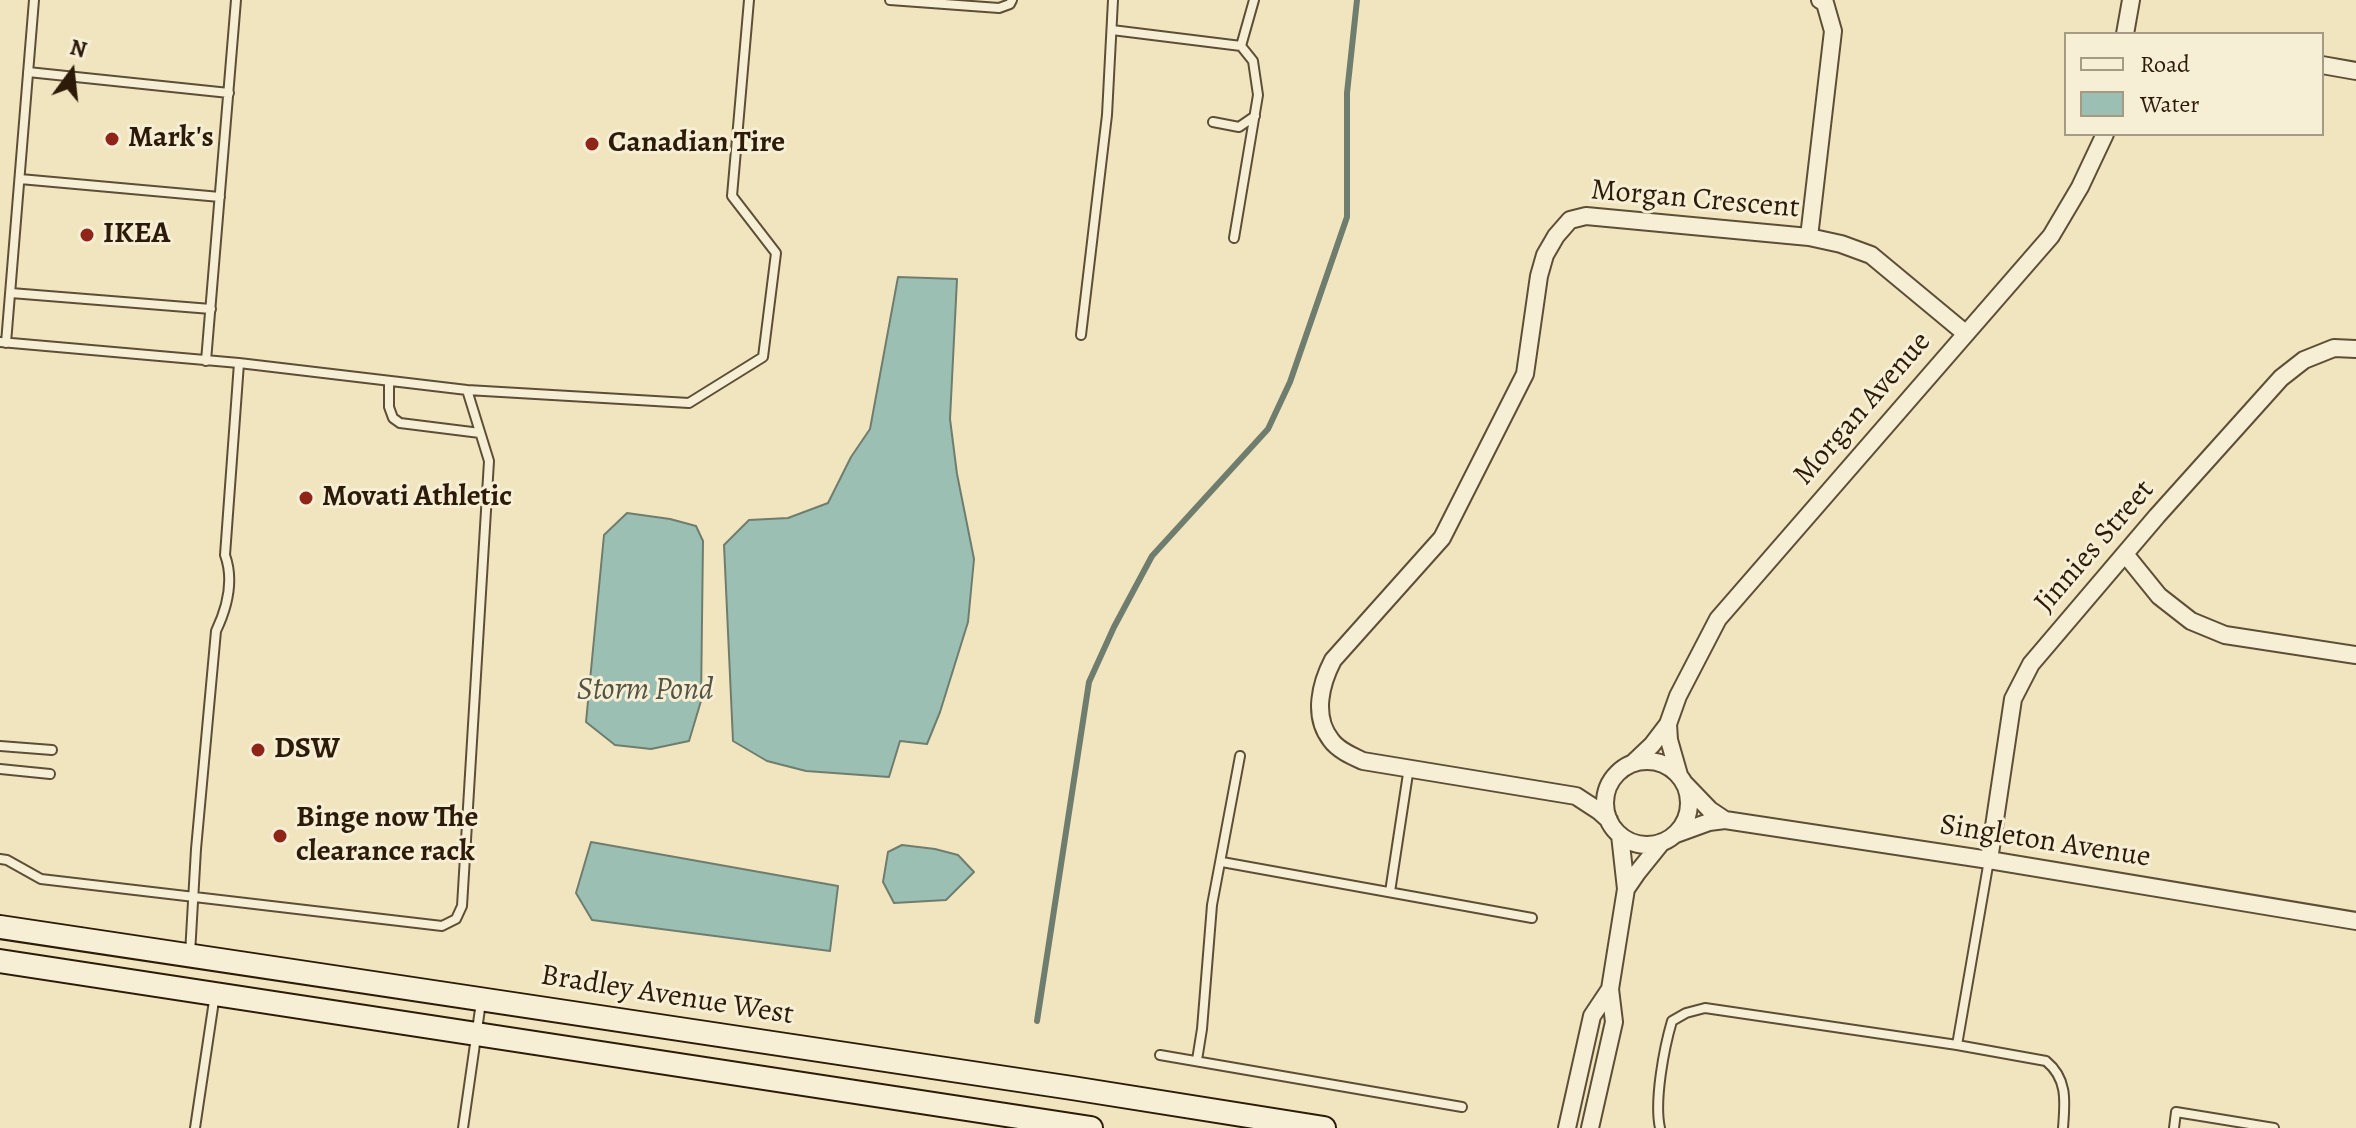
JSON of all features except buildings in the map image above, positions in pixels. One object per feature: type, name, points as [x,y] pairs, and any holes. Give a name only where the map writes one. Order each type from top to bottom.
[{"type":"main road","name":"Bradley Avenue West","points":[[0,927],[1324,1128]]},
{"type":"main road","points":[[0,961],[1091,1128]]},
{"type":"street","points":[[1809,237],[1833,31],[1825,3],[1820,0]]},
{"type":"street","points":[[2126,32],[2131,0]]},
{"type":"street","points":[[2324,65],[2356,71]]},
{"type":"street","name":"Morgan Avenue","points":[[1633,763],[1668,724],[1678,696],[1718,619],[2051,236],[2080,187],[2104,136]]},
{"type":"street","name":"Morgan Crescent","points":[[1609,820],[1576,796],[1363,761],[1330,740],[1320,707],[1325,676],[1333,660],[1442,538],[1525,374],[1539,276],[1545,255],[1556,236],[1570,220],[1586,216],[1809,237],[1841,244],[1871,255],[1965,333]]},
{"type":"street","name":"Jinnies Street","points":[[1989,860],[2013,699],[2031,664],[2157,516],[2281,378],[2304,360],[2334,348],[2356,349]]},
{"type":"street","points":[[2125,554],[2159,596],[2191,621],[2225,635],[2356,655]]},
{"type":"street","points":[[1626,889],[1687,816],[1688,794],[1669,740],[1668,724]]},
{"type":"street","points":[[1576,796],[1590,792],[1633,763],[1658,762],[1669,767],[1710,810],[1725,820]]},
{"type":"street","points":[[1614,777],[1606,793],[1605,805],[1609,820],[1620,835],[1640,844],[1669,838]]},
{"type":"street","name":"Singleton Avenue","points":[[1669,838],[1709,822],[1725,820],[2356,921]]},
{"type":"street","points":[[1590,1128],[1614,1022],[1610,989],[1626,889],[1620,835]]},
{"type":"street","points":[[1567,1128],[1592,1016],[1610,989]]},
{"type":"lane","points":[[34,0],[11,293],[3,342],[239,363],[467,390],[689,403],[763,357],[776,253],[732,196],[749,0]]},
{"type":"lane","points":[[206,361],[236,0]]},
{"type":"lane","points":[[890,0],[999,8],[1012,0]]},
{"type":"lane","points":[[1081,335],[1107,115],[1113,0]]},
{"type":"lane","points":[[1241,46],[1254,0]]},
{"type":"lane","points":[[1112,30],[1241,46],[1253,61],[1258,95],[1234,238]]},
{"type":"lane","points":[[28,72],[229,93]]},
{"type":"lane","points":[[1213,122],[1239,127],[1255,116]]},
{"type":"lane","points":[[20,179],[220,197]]},
{"type":"lane","points":[[11,293],[211,309]]},
{"type":"lane","points":[[190,955],[196,849],[216,631],[226,610],[229,579],[225,555],[239,363]]},
{"type":"lane","points":[[389,381],[389,407],[393,418],[400,423],[480,433]]},
{"type":"lane","points":[[0,859],[41,879],[442,926],[456,919],[462,906],[489,461],[467,390]]},
{"type":"lane","points":[[0,746],[52,750]]},
{"type":"lane","points":[[1197,1060],[1212,905],[1240,756]]},
{"type":"lane","points":[[1390,892],[1409,767]]},
{"type":"lane","points":[[0,769],[50,774]]},
{"type":"lane","points":[[1957,1045],[1989,860]]},
{"type":"lane","points":[[1222,862],[1532,918]]},
{"type":"lane","points":[[195,1128],[215,992]]},
{"type":"lane","points":[[463,1128],[481,999]]},
{"type":"lane","points":[[1660,1128],[1657,1114],[1672,1021],[1705,1008],[2046,1061],[2057,1070],[2063,1088],[2063,1128]]},
{"type":"lane","points":[[1160,1055],[1462,1107]]},
{"type":"lane","points":[[2174,1128],[2176,1112],[2274,1128]]},
{"type":"water","points":[[898,277],[957,279],[950,419],[974,559],[968,622],[927,744],[900,741],[889,777],[806,771],[767,761],[733,741],[724,545],[749,520],[788,518],[828,503],[851,457],[870,429]]},
{"type":"water","name":"Storm Pond","points":[[627,513],[696,526],[703,541],[701,701],[689,741],[651,749],[615,745],[586,722],[604,535]]},
{"type":"water","points":[[591,842],[838,886],[830,951],[592,920],[576,893]]},
{"type":"water","points":[[902,845],[958,855],[974,872],[946,900],[894,903],[883,882],[888,852]]},
{"type":"waterway","points":[[1037,1021],[1089,682],[1152,556],[1268,429],[1290,382],[1347,217],[1347,93],[1357,0]]},
{"type":"place","name":"Mark's","points":[[112,139]]},
{"type":"place","name":"Canadian Tire","points":[[592,144]]},
{"type":"place","name":"IKEA","points":[[87,235]]},
{"type":"place","name":"Movati Athletic","points":[[306,498]]},
{"type":"place","name":"DSW","points":[[258,750]]},
{"type":"place","name":"Binge now The clearance rack","points":[[280,836]]}]
